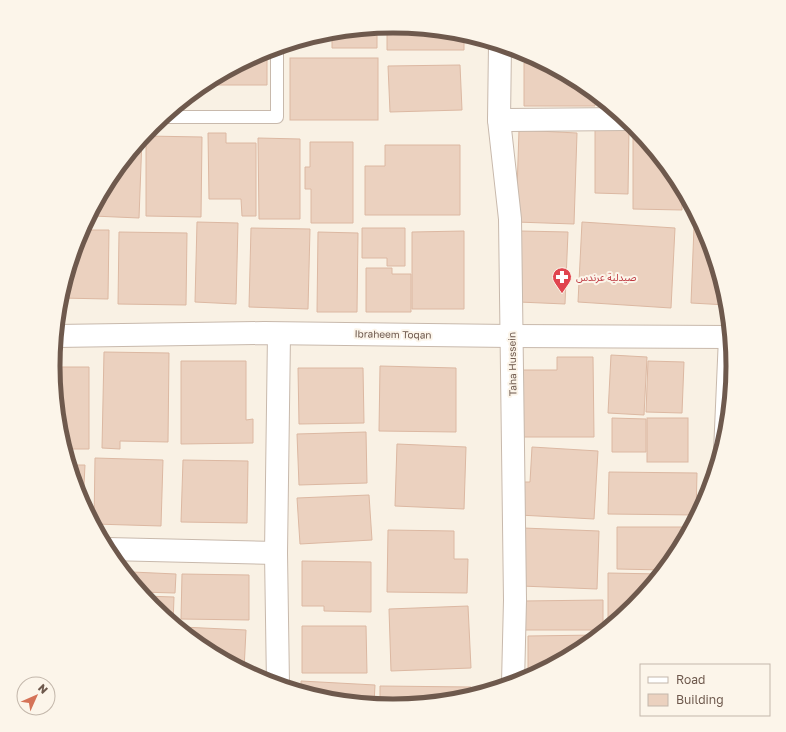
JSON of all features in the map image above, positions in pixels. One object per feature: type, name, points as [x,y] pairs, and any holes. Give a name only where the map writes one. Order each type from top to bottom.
[{"type":"street","name":"Taha Hussein","points":[[500,51],[499,120],[510,211],[515,600],[513,676]]},
{"type":"street","points":[[499,120],[616,119]]},
{"type":"street","name":"Ibraheem Toqan","points":[[62,336],[264,333],[724,337]]},
{"type":"street","points":[[278,678],[276,553],[279,334]]},
{"type":"street","points":[[115,549],[276,553]]},
{"type":"lane","points":[[172,117],[277,116],[277,54]]},
{"type":"lane","points":[[723,409],[726,366]]},
{"type":"building","points":[[387,33],[415,34],[464,40],[464,50],[387,50]]},
{"type":"building","points":[[377,34],[377,48],[332,48],[332,38]]},
{"type":"building","points":[[267,58],[267,85],[215,85],[246,67]]},
{"type":"building","points":[[290,58],[378,58],[378,120],[290,120]]},
{"type":"building","points":[[524,63],[531,63],[540,67],[578,89],[595,101],[595,106],[524,106]]},
{"type":"building","points":[[460,65],[462,110],[390,112],[388,66]]},
{"type":"building","points":[[595,128],[626,129],[629,132],[628,194],[595,193]]},
{"type":"building","points":[[519,130],[577,133],[574,224],[516,222]]},
{"type":"building","points":[[208,133],[226,133],[226,143],[256,143],[256,216],[242,216],[241,199],[209,199]]},
{"type":"building","points":[[153,136],[202,137],[201,217],[146,216],[146,143]]},
{"type":"building","points":[[633,136],[657,163],[670,181],[682,202],[682,210],[633,209]]},
{"type":"building","points":[[258,138],[300,139],[300,219],[259,219]]},
{"type":"building","points":[[310,142],[353,142],[353,223],[311,223],[311,189],[305,189],[305,167],[310,167]]},
{"type":"building","points":[[385,145],[460,145],[460,215],[365,215],[365,166],[385,166]]},
{"type":"building","points":[[142,148],[139,218],[96,216],[116,181]]},
{"type":"building","points":[[197,222],[238,223],[236,304],[195,302]]},
{"type":"building","points":[[582,222],[675,228],[671,308],[578,302]]},
{"type":"building","points":[[694,227],[696,227],[701,239],[708,259],[715,280],[720,305],[691,303]]},
{"type":"building","points":[[251,228],[310,229],[308,309],[249,307]]},
{"type":"building","points":[[362,228],[405,228],[405,266],[387,266],[387,258],[362,258]]},
{"type":"building","points":[[89,230],[109,230],[108,299],[67,298],[71,280]]},
{"type":"building","points":[[464,231],[464,309],[412,309],[412,232]]},
{"type":"building","points":[[521,231],[568,232],[565,304],[519,302]]},
{"type":"building","points":[[119,232],[187,233],[186,305],[118,304]]},
{"type":"building","points":[[318,232],[358,233],[357,312],[317,312]]},
{"type":"building","points":[[366,268],[392,268],[392,274],[411,274],[411,312],[366,312]]},
{"type":"building","points":[[104,352],[169,353],[168,442],[120,441],[120,449],[102,448]]},
{"type":"building","points":[[611,355],[647,357],[644,415],[608,413]]},
{"type":"building","points":[[557,357],[593,357],[594,437],[522,437],[521,370],[557,370]]},
{"type":"building","points":[[181,361],[246,361],[246,420],[253,419],[253,443],[181,444]]},
{"type":"building","points":[[648,361],[684,362],[682,413],[646,412]]},
{"type":"building","points":[[380,366],[456,368],[456,432],[379,431]]},
{"type":"building","points":[[60,367],[89,367],[89,449],[70,449],[63,409]]},
{"type":"building","points":[[298,368],[363,368],[364,423],[299,424]]},
{"type":"building","points":[[612,418],[646,419],[646,452],[612,452]]},
{"type":"building","points":[[647,418],[688,418],[688,462],[647,462]]},
{"type":"building","points":[[366,432],[367,483],[299,485],[297,434]]},
{"type":"building","points":[[397,444],[466,447],[464,509],[395,506]]},
{"type":"building","points":[[532,447],[598,451],[594,519],[519,515],[521,482],[530,482]]},
{"type":"building","points":[[95,458],[163,460],[161,526],[100,524],[94,513]]},
{"type":"building","points":[[183,460],[248,461],[247,523],[181,522]]},
{"type":"building","points":[[75,465],[85,465],[84,489]]},
{"type":"building","points":[[609,472],[697,473],[696,504],[691,515],[608,514]]},
{"type":"building","points":[[369,495],[372,540],[300,544],[297,498]]},
{"type":"building","points":[[617,527],[684,527],[656,570],[617,569]]},
{"type":"building","points":[[523,528],[599,531],[597,589],[521,586]]},
{"type":"building","points":[[388,530],[454,531],[454,559],[468,559],[467,593],[387,592]]},
{"type":"building","points":[[302,561],[371,562],[371,612],[324,611],[324,606],[302,606]]},
{"type":"building","points":[[132,573],[176,574],[175,593],[149,592]]},
{"type":"building","points":[[608,573],[653,574],[643,586],[608,620]]},
{"type":"building","points":[[182,574],[249,575],[249,620],[181,619]]},
{"type":"building","points":[[153,596],[174,597],[173,616]]},
{"type":"building","points":[[603,600],[603,624],[596,630],[524,630],[523,601]]},
{"type":"building","points":[[468,606],[471,668],[391,671],[389,609]]},
{"type":"building","points":[[302,626],[366,626],[367,673],[302,673]]},
{"type":"building","points":[[187,627],[246,630],[244,664],[208,643]]},
{"type":"building","points":[[589,635],[578,643],[528,670],[528,636]]},
{"type":"building","points":[[301,681],[375,685],[374,698],[328,693],[301,686]]},
{"type":"building","points":[[380,686],[471,687],[471,690],[436,696],[380,698]]},
{"type":"place","name":"صيدلية عرندس","points":[[562,294]]}]
